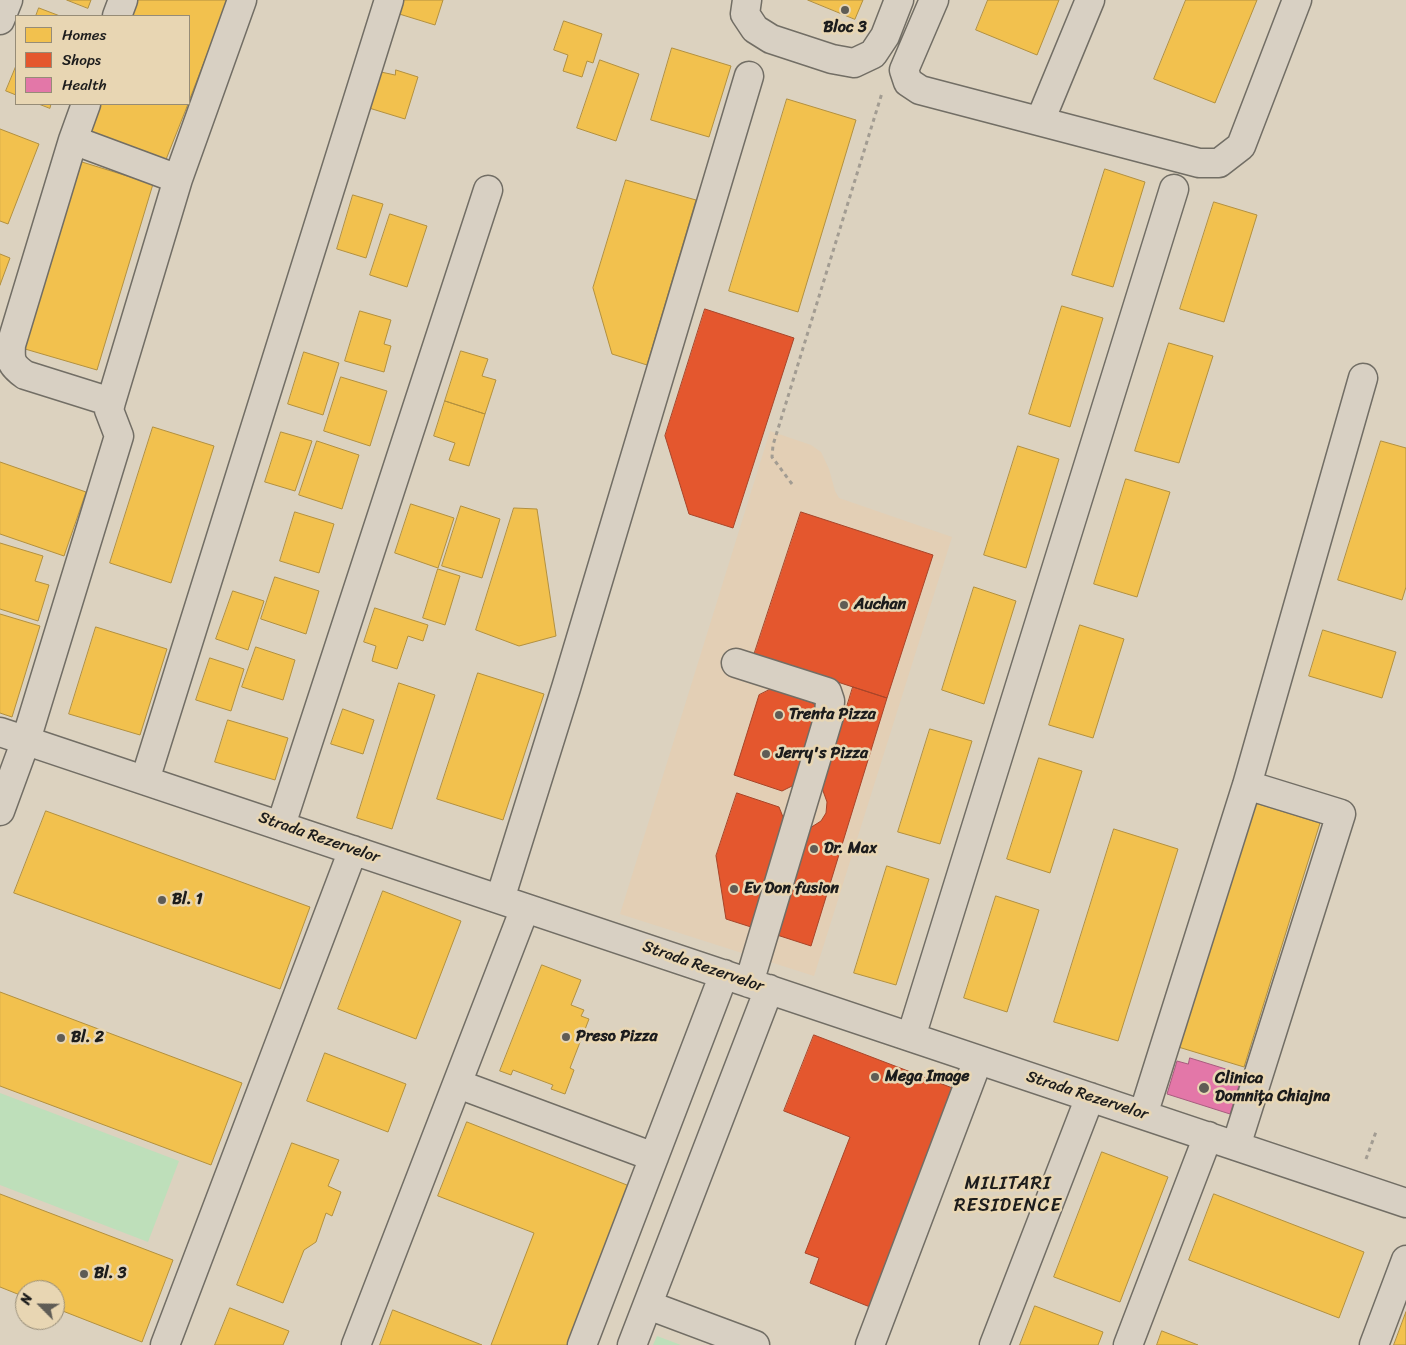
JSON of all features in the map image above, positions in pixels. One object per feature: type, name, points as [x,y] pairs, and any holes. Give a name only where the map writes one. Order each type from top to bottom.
[{"type":"street","points":[[0,20],[8,0]]},
{"type":"street","points":[[117,15],[123,0]]},
{"type":"street","points":[[0,811],[26,740],[119,436],[109,410],[111,402],[178,180],[242,0]]},
{"type":"street","points":[[145,780],[389,0]]},
{"type":"street","points":[[747,0],[745,14],[755,29],[771,39],[832,59],[854,63],[873,54],[884,36],[899,0]]},
{"type":"street","points":[[934,0],[904,70],[908,82],[920,90],[1199,163],[1219,163],[1241,146],[1298,0]]},
{"type":"street","points":[[1040,121],[1090,0]]},
{"type":"street","points":[[356,1345],[458,1084],[513,903],[566,688],[749,76]]},
{"type":"street","points":[[86,105],[73,140],[11,345],[10,358],[15,368],[25,376],[111,402]]},
{"type":"street","points":[[73,140],[178,180]]},
{"type":"street","points":[[911,1037],[1174,189]]},
{"type":"street","points":[[281,826],[488,190]]},
{"type":"street","points":[[1142,1114],[1247,785],[1364,378]]},
{"type":"street","points":[[632,1345],[648,1305],[829,716],[830,701],[827,692],[736,663]]},
{"type":"street","name":"Strada Rezervelor","points":[[0,732],[1406,1203]]},
{"type":"street","points":[[1236,1146],[1341,814],[1247,785]]},
{"type":"street","points":[[165,1345],[354,850]]},
{"type":"street","points":[[582,1345],[654,1157],[748,982]]},
{"type":"street","points":[[870,1345],[978,1060]]},
{"type":"street","points":[[458,1084],[654,1157]]},
{"type":"street","points":[[994,1345],[1090,1097]]},
{"type":"street","points":[[1128,1345],[1208,1136]]},
{"type":"street","points":[[1374,1345],[1406,1260]]},
{"type":"street","points":[[648,1305],[755,1345]]},
{"type":"path","points":[[792,484],[772,457],[773,445],[885,85]]},
{"type":"shaded area","points":[[770,431],[811,445],[821,452],[839,498],[952,537],[814,976],[620,914]]},
{"type":"green space","points":[[0,1093],[179,1161],[148,1242],[0,1185]]},
{"type":"green space","points":[[657,1336],[681,1345],[653,1345]]},
{"type":"building: Homes","points":[[67,0],[91,0],[88,8]]},
{"type":"building: Homes","points":[[138,0],[228,0],[190,98],[190,15],[132,15]]},
{"type":"building: Homes","points":[[400,0],[443,0],[435,25],[396,13]]},
{"type":"building: Homes","name":"Bloc 3","points":[[808,0],[863,0],[855,19]]},
{"type":"building: Homes","points":[[988,0],[1059,0],[1037,55],[976,30]]},
{"type":"building: Homes","points":[[1186,0],[1257,0],[1215,103],[1154,79]]},
{"type":"building: Homes","points":[[39,8],[57,15],[36,15]]},
{"type":"building: Homes","points":[[564,21],[602,34],[593,63],[587,61],[582,77],[563,71],[568,55],[554,50]]},
{"type":"building: Homes","points":[[672,48],[731,66],[709,137],[651,120]]},
{"type":"building: Homes","points":[[600,60],[639,74],[616,141],[577,128]]},
{"type":"building: Homes","points":[[15,68],[15,95],[6,91]]},
{"type":"building: Homes","points":[[396,70],[418,77],[405,119],[369,108],[381,72],[395,75]]},
{"type":"building: Homes","points":[[787,99],[856,120],[798,312],[729,291]]},
{"type":"building: Homes","points":[[97,105],[188,105],[165,162],[87,131]]},
{"type":"building: Homes","points":[[0,129],[39,144],[8,224],[0,221]]},
{"type":"building: Homes","points":[[82,162],[153,184],[97,370],[25,349]]},
{"type":"building: Homes","points":[[1105,169],[1145,182],[1113,287],[1072,275]]},
{"type":"building: Homes","points":[[626,180],[696,200],[647,365],[612,354],[593,288]]},
{"type":"building: Homes","points":[[353,195],[383,204],[366,258],[337,249]]},
{"type":"building: Homes","points":[[1214,202],[1257,215],[1224,322],[1180,309]]},
{"type":"building: Homes","points":[[390,214],[427,226],[407,287],[370,275]]},
{"type":"building: Homes","points":[[0,254],[10,258],[0,285]]},
{"type":"building: Homes","points":[[1062,306],[1103,318],[1070,427],[1029,414]]},
{"type":"building: Homes","points":[[360,311],[391,320],[384,344],[391,346],[384,372],[345,361]]},
{"type":"building: Homes","points":[[1169,343],[1213,356],[1179,463],[1135,451]]},
{"type":"building: Homes","points":[[461,351],[488,359],[482,376],[496,380],[485,414],[445,401]]},
{"type":"building: Homes","points":[[304,352],[339,363],[323,415],[288,404]]},
{"type":"building: Homes","points":[[341,377],[387,391],[370,446],[324,431]]},
{"type":"building: Homes","points":[[445,401],[485,414],[469,466],[449,460],[455,443],[434,436]]},
{"type":"building: Homes","points":[[153,427],[214,446],[171,583],[110,563]]},
{"type":"building: Homes","points":[[281,432],[312,441],[295,491],[265,482]]},
{"type":"building: Homes","points":[[317,441],[359,455],[342,509],[299,495]]},
{"type":"building: Homes","points":[[1381,441],[1406,448],[1406,587],[1402,600],[1338,580]]},
{"type":"building: Homes","points":[[1018,446],[1059,459],[1026,568],[984,555]]},
{"type":"building: Homes","points":[[0,462],[86,492],[64,556],[0,534]]},
{"type":"building: Homes","points":[[1126,479],[1170,492],[1137,597],[1094,584]]},
{"type":"building: Homes","points":[[411,504],[454,518],[438,568],[395,553]]},
{"type":"building: Homes","points":[[461,506],[500,519],[482,578],[442,566]]},
{"type":"building: Homes","points":[[514,508],[537,509],[556,636],[519,646],[476,630]]},
{"type":"building: Homes","points":[[295,512],[334,524],[319,573],[280,561]]},
{"type":"building: Homes","points":[[0,543],[43,556],[35,581],[49,585],[38,621],[0,609]]},
{"type":"building: Homes","points":[[438,569],[460,576],[445,625],[423,618]]},
{"type":"building: Homes","points":[[275,577],[319,591],[306,634],[261,619]]},
{"type":"building: Homes","points":[[974,587],[1016,601],[984,704],[942,690]]},
{"type":"building: Homes","points":[[233,591],[264,601],[248,650],[216,639]]},
{"type":"building: Homes","points":[[375,608],[428,625],[423,641],[408,636],[397,669],[372,661],[376,646],[364,642]]},
{"type":"building: Homes","points":[[0,614],[40,626],[12,717],[0,713]]},
{"type":"building: Homes","points":[[1080,625],[1124,639],[1093,738],[1049,725]]},
{"type":"building: Homes","points":[[96,627],[167,649],[140,735],[69,714]]},
{"type":"building: Homes","points":[[1323,630],[1396,652],[1382,698],[1309,676]]},
{"type":"building: Homes","points":[[256,647],[295,660],[283,700],[242,687]]},
{"type":"building: Homes","points":[[210,658],[244,669],[231,711],[196,700]]},
{"type":"building: Homes","points":[[478,673],[544,694],[503,820],[437,799]]},
{"type":"building: Homes","points":[[399,683],[435,695],[392,829],[357,818]]},
{"type":"building: Homes","points":[[343,709],[374,720],[363,754],[331,744]]},
{"type":"building: Homes","points":[[228,720],[288,738],[275,780],[215,762]]},
{"type":"building: Homes","points":[[930,729],[972,741],[940,844],[898,832]]},
{"type":"building: Homes","points":[[1039,758],[1082,771],[1050,873],[1007,859]]},
{"type":"building: Homes","points":[[1252,802],[1320,823],[1244,1067],[1175,1046]]},
{"type":"building: Homes","name":"Bl. 1","points":[[46,811],[310,907],[280,989],[14,893]]},
{"type":"building: Homes","points":[[1114,829],[1178,849],[1118,1041],[1054,1022]]},
{"type":"building: Homes","points":[[887,866],[929,879],[896,985],[854,973]]},
{"type":"building: Homes","points":[[383,891],[461,921],[416,1039],[338,1009]]},
{"type":"building: Homes","points":[[996,896],[1039,910],[1007,1012],[964,998]]},
{"type":"building: Homes","points":[[542,965],[581,980],[571,1005],[584,1010],[581,1016],[589,1019],[570,1068],[574,1070],[565,1094],[551,1089],[553,1085],[513,1070],[511,1075],[500,1071]]},
{"type":"building: Homes","name":"Bl. 2","points":[[0,992],[242,1083],[211,1165],[0,1086]]},
{"type":"building: Homes","points":[[325,1053],[406,1084],[388,1132],[307,1101]]},
{"type":"building: Homes","points":[[467,1122],[632,1187],[570,1345],[491,1345],[534,1233],[438,1196]]},
{"type":"building: Homes","points":[[292,1143],[339,1160],[328,1186],[341,1192],[332,1216],[326,1213],[316,1242],[304,1250],[283,1303],[237,1285]]},
{"type":"building: Homes","points":[[1102,1152],[1168,1177],[1120,1302],[1054,1277]]},
{"type":"building: Homes","name":"Bl. 3","points":[[0,1194],[173,1260],[142,1342],[65,1312],[65,1280],[15,1280],[15,1293],[0,1287]]},
{"type":"building: Homes","points":[[1214,1194],[1364,1252],[1339,1318],[1189,1260]]},
{"type":"building: Homes","points":[[1035,1306],[1103,1332],[1098,1345],[1020,1345]]},
{"type":"building: Homes","points":[[230,1308],[289,1331],[283,1345],[215,1345]]},
{"type":"building: Homes","points":[[393,1310],[482,1345],[380,1345]]},
{"type":"building: Homes","points":[[1406,1312],[1406,1345],[1394,1345]]},
{"type":"building: Homes","points":[[1162,1331],[1198,1345],[1157,1345]]},
{"type":"building: Shops","points":[[705,309],[794,338],[733,528],[689,514],[665,436]]},
{"type":"building: Shops","name":"Auchan","points":[[801,512],[933,555],[887,698],[754,655]]},
{"type":"building: Shops","points":[[853,687],[887,698],[811,946],[777,935],[810,828],[821,821],[826,813],[827,802],[822,788]]},
{"type":"building: Shops","points":[[771,689],[813,703],[821,713],[798,783],[782,791],[734,775],[759,695]]},
{"type":"building: Shops","points":[[737,793],[779,807],[785,822],[751,927],[726,919],[716,856]]},
{"type":"building: Shops","points":[[814,1035],[955,1089],[870,1307],[810,1283],[819,1258],[805,1253],[850,1137],[784,1111]]},
{"type":"building: Health","name":"Clinica Domnița Chiajna","points":[[1190,1058],[1229,1070],[1227,1077],[1240,1082],[1230,1114],[1167,1094],[1177,1061],[1188,1064]]},
{"type":"place","name":"Bloc 3","points":[[845,10]]},
{"type":"place","name":"Auchan","points":[[844,605]]},
{"type":"place","name":"Trenta Pizza","points":[[779,715]]},
{"type":"place","name":"Jerry's Pizza","points":[[766,754]]},
{"type":"place","name":"Dr. Max","points":[[814,849]]},
{"type":"place","name":"Ev Don fusion","points":[[734,889]]},
{"type":"place","name":"Bl. 1","points":[[162,900]]},
{"type":"place","name":"Preso Pizza","points":[[566,1037]]},
{"type":"place","name":"Bl. 2","points":[[61,1038]]},
{"type":"place","name":"Mega Image","points":[[875,1077]]},
{"type":"place","name":"Clinica Domnița Chiajna","points":[[1204,1088]]},
{"type":"place","name":"Bl. 3","points":[[84,1274]]},
{"type":"district","name":"MILITARI RESIDENCE","points":[[1008,1195]]}]
